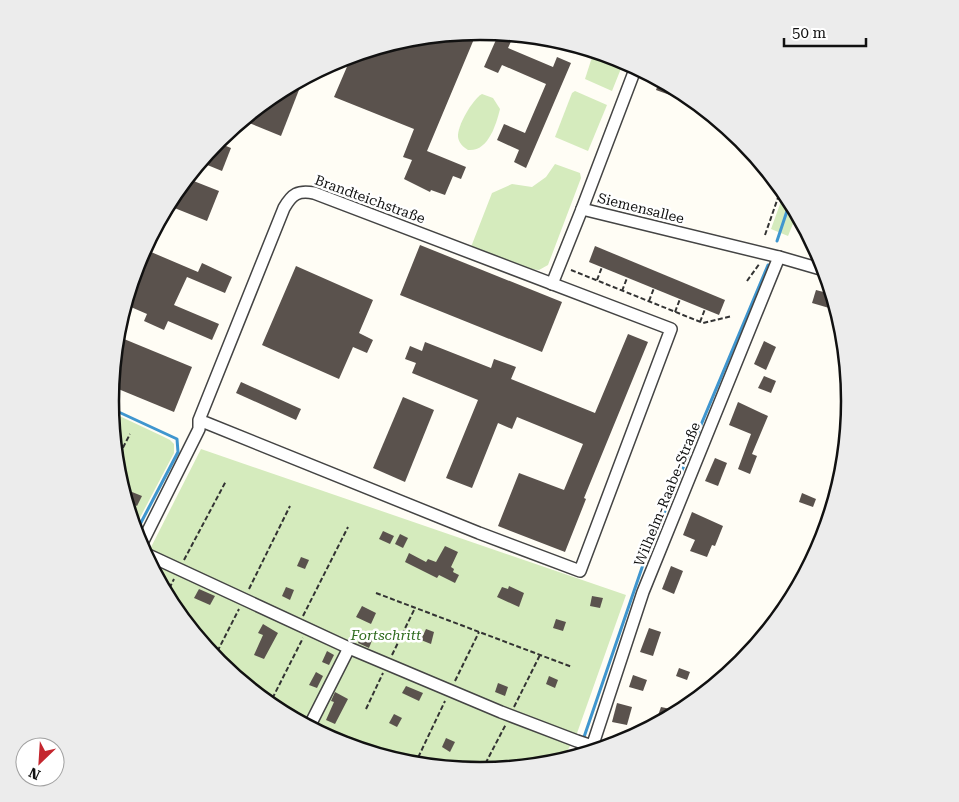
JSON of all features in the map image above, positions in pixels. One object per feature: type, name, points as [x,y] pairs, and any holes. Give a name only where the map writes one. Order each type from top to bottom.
[{"type":"street","name":"Siemensallee","points":[[633,74],[582,209],[815,267]]},
{"type":"street","name":"Brandteichstraße","points":[[145,537],[199,428],[199,420],[284,208],[295,194],[303,191],[314,193],[671,329],[580,571],[479,533],[199,420]]},
{"type":"street","points":[[552,284],[582,209]]},
{"type":"street","name":"Wilhelm-Raabe-Straße","points":[[588,745],[643,592],[779,257]]},
{"type":"street","points":[[155,558],[349,648],[510,716],[588,745]]},
{"type":"street","points":[[312,721],[349,648]]},
{"type":"path","points":[[765,236],[778,197]]},
{"type":"path","points":[[748,281],[761,261]]},
{"type":"path","points":[[560,265],[700,322],[704,323],[732,316]]},
{"type":"path","points":[[597,280],[602,267]]},
{"type":"path","points":[[622,290],[628,278]]},
{"type":"path","points":[[649,301],[654,288]]},
{"type":"path","points":[[675,312],[680,299]]},
{"type":"path","points":[[700,322],[705,309]]},
{"type":"path","points":[[122,450],[130,434]]},
{"type":"path","points":[[170,587],[226,482]]},
{"type":"path","points":[[218,650],[290,506]]},
{"type":"path","points":[[273,696],[348,526]]},
{"type":"path","points":[[376,592],[572,667]]},
{"type":"path","points":[[486,762],[540,655]]},
{"type":"green space","points":[[592,58],[621,68],[612,91],[585,79]]},
{"type":"green space","points":[[575,91],[607,105],[588,151],[555,137],[572,93]]},
{"type":"green space","points":[[482,94],[493,98],[500,109],[493,130],[486,142],[481,147],[468,150],[459,141],[458,132],[470,107]]},
{"type":"green space","points":[[555,164],[580,173],[581,178],[548,265],[539,270],[528,269],[471,247],[492,193],[512,184],[532,187],[546,177]]},
{"type":"green space","points":[[781,202],[793,223],[788,236],[771,229]]},
{"type":"green space","points":[[119,416],[170,440],[174,444],[174,453],[139,520],[125,471]]},
{"type":"green space","name":"Fortschritt","points":[[201,449],[626,595],[576,736],[567,751],[527,759],[503,761],[480,762],[432,759],[386,750],[341,735],[299,714],[260,687],[224,656],[193,621],[167,582],[150,549]]},
{"type":"building","points":[[473,40],[427,151],[466,167],[461,179],[453,176],[445,195],[431,190],[430,192],[404,179],[412,160],[403,157],[414,129],[334,97],[348,64],[386,52],[409,47],[432,43]]},
{"type":"building","points":[[496,41],[511,42],[508,48],[553,67],[557,57],[571,63],[526,168],[514,162],[519,150],[497,140],[504,124],[525,133],[546,84],[502,65],[498,73],[484,67]]},
{"type":"building","points":[[657,87],[672,96],[656,90]]},
{"type":"building","points":[[300,88],[281,136],[250,123]]},
{"type":"building","points":[[225,145],[231,148],[222,171],[207,165]]},
{"type":"building","points":[[193,181],[219,191],[207,221],[174,208]]},
{"type":"building","points":[[420,245],[562,302],[542,352],[400,295]]},
{"type":"building","points":[[595,246],[725,300],[719,315],[589,262]]},
{"type":"building","points":[[151,252],[198,272],[202,263],[232,277],[225,293],[187,277],[174,305],[219,324],[212,340],[168,321],[164,330],[144,321],[147,314],[131,307]]},
{"type":"building","points":[[296,266],[373,300],[359,333],[373,340],[367,353],[353,347],[339,379],[262,345]]},
{"type":"building","points":[[816,290],[823,292],[828,308],[812,303]]},
{"type":"building","points":[[628,334],[648,342],[584,498],[586,499],[565,552],[498,526],[519,473],[564,490],[583,444],[517,417],[512,429],[498,423],[472,488],[446,478],[478,400],[412,373],[416,363],[405,359],[410,346],[422,351],[425,342],[491,368],[494,359],[516,367],[511,379],[595,413]]},
{"type":"building","points":[[124,339],[192,367],[174,412],[119,389]]},
{"type":"building","points":[[764,341],[776,347],[766,370],[754,364]]},
{"type":"building","points":[[764,376],[776,381],[771,393],[758,388]]},
{"type":"building","points":[[241,382],[301,409],[296,420],[236,393]]},
{"type":"building","points":[[403,397],[434,410],[405,482],[373,468]]},
{"type":"building","points":[[738,402],[768,416],[752,454],[757,456],[750,474],[738,469],[751,434],[729,425]]},
{"type":"building","points":[[715,458],[727,463],[718,486],[705,481]]},
{"type":"building","points":[[132,492],[142,496],[137,506],[134,504]]},
{"type":"building","points":[[802,493],[816,499],[813,507],[799,502]]},
{"type":"building","points":[[692,512],[723,526],[715,546],[712,545],[707,557],[690,551],[695,540],[683,535]]},
{"type":"building","points":[[383,531],[394,536],[390,544],[379,539]]},
{"type":"building","points":[[400,534],[408,538],[403,548],[395,544]]},
{"type":"building","points":[[445,546],[458,552],[451,567],[454,569],[453,572],[459,575],[455,583],[439,575],[437,578],[405,562],[409,553],[426,562],[428,559],[436,562]]},
{"type":"building","points":[[301,557],[309,560],[305,569],[297,566]]},
{"type":"building","points":[[671,566],[683,571],[674,594],[662,589]]},
{"type":"building","points":[[509,586],[524,593],[519,607],[497,597],[502,587],[508,589]]},
{"type":"building","points":[[286,587],[294,590],[290,600],[282,596]]},
{"type":"building","points":[[199,589],[215,596],[210,605],[194,598]]},
{"type":"building","points":[[592,596],[603,598],[600,608],[590,606]]},
{"type":"building","points":[[362,606],[376,613],[371,624],[356,617]]},
{"type":"building","points":[[556,619],[566,622],[563,631],[553,628]]},
{"type":"building","points":[[263,624],[278,633],[264,659],[254,655],[263,635],[258,633]]},
{"type":"building","points":[[649,628],[661,632],[653,656],[640,652]]},
{"type":"building","points":[[426,629],[434,632],[431,644],[421,640]]},
{"type":"building","points":[[362,633],[373,638],[369,648],[358,643]]},
{"type":"building","points":[[327,651],[334,655],[329,665],[322,662]]},
{"type":"building","points":[[679,668],[690,672],[687,680],[676,676]]},
{"type":"building","points":[[316,672],[323,676],[317,688],[309,685]]},
{"type":"building","points":[[633,675],[647,680],[643,691],[629,687]]},
{"type":"building","points":[[549,676],[558,680],[555,688],[546,684]]},
{"type":"building","points":[[498,683],[508,687],[505,696],[495,692]]},
{"type":"building","points":[[406,686],[423,693],[419,701],[402,693]]},
{"type":"building","points":[[335,692],[348,699],[335,724],[326,720],[334,702],[331,701]]},
{"type":"building","points":[[617,703],[632,707],[627,725],[612,722]]},
{"type":"building","points":[[661,707],[668,709],[660,714],[658,715]]},
{"type":"building","points":[[394,714],[402,718],[397,727],[389,723]]},
{"type":"building","points":[[446,738],[455,742],[450,752],[442,747]]},
{"type":"waterway","points":[[777,241],[787,212]]},
{"type":"waterway","points":[[583,740],[646,556],[768,265]]},
{"type":"waterway","points":[[119,412],[177,439],[178,452],[140,524]]}]
